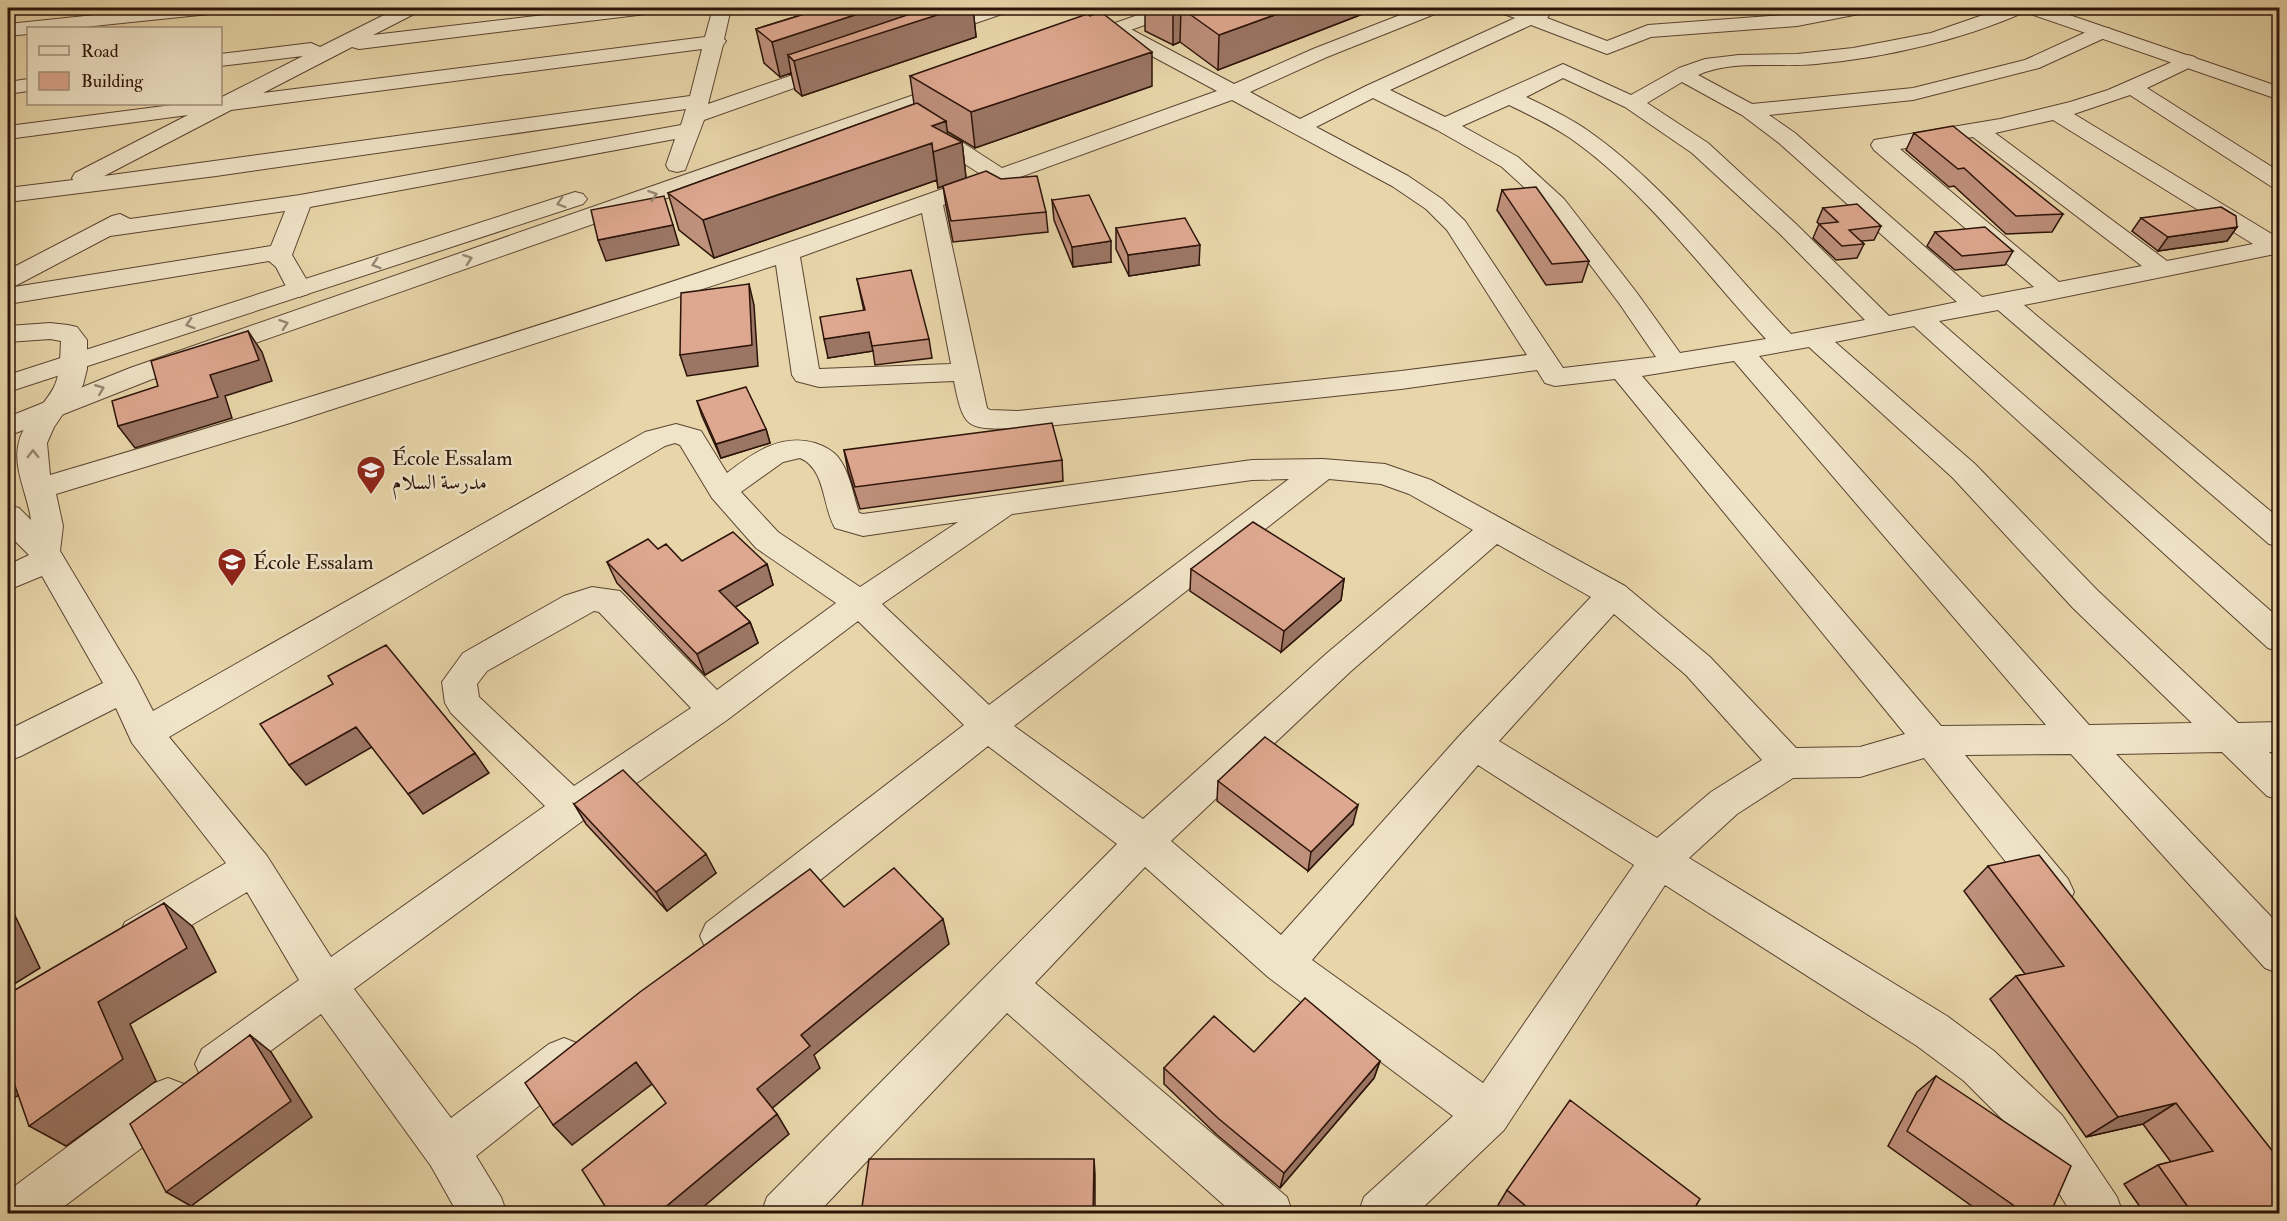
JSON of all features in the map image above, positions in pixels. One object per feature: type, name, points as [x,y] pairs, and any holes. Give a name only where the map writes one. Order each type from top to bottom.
[{"type":"street","points":[[35,27],[209,8]]},
{"type":"street","points":[[222,104],[411,8]]},
{"type":"street","points":[[222,60],[646,8]]},
{"type":"street","points":[[677,165],[695,116],[716,41],[722,8]]},
{"type":"street","points":[[1133,8],[1058,42],[1116,29],[1174,8]]},
{"type":"street","points":[[39,489],[280,417],[788,253],[1234,92],[1320,53],[1433,8]]},
{"type":"street","points":[[1505,8],[1607,48]]},
{"type":"street","points":[[1300,128],[1373,90],[1555,8]]},
{"type":"street","points":[[1445,125],[1510,97],[1607,48],[1648,31],[1797,20],[1858,8]]},
{"type":"street","points":[[1632,103],[1707,64],[1806,59],[1895,46],[1962,29],[2018,8]]},
{"type":"street","points":[[2032,8],[2280,94]]},
{"type":"street","points":[[2061,8],[2280,82]]},
{"type":"street","points":[[917,38],[995,10]]},
{"type":"street","points":[[8,30],[27,28]]},
{"type":"street","points":[[1116,29],[1400,181],[1434,204],[1457,226],[1555,377],[1623,371],[1801,341],[2277,247]]},
{"type":"street","points":[[1749,111],[1913,94],[2032,64],[2102,32]]},
{"type":"street","points":[[222,105],[716,41]]},
{"type":"street","points":[[101,231],[300,202],[695,116],[850,61]]},
{"type":"street","points":[[2053,290],[1882,145],[1979,131],[2057,113],[2167,73],[2188,61]]},
{"type":"street","points":[[1563,70],[1632,103],[1700,148],[1788,229],[1883,324]]},
{"type":"street","points":[[8,384],[677,165],[969,73],[894,108],[707,176],[140,374],[8,427]]},
{"type":"street","points":[[1683,75],[1749,111],[1787,138],[2280,536]]},
{"type":"street","points":[[8,88],[27,85]]},
{"type":"street","points":[[2131,87],[2280,182]]},
{"type":"street","points":[[1373,90],[1445,125],[1510,162],[1556,204],[1628,298],[1672,361]]},
{"type":"street","points":[[1510,97],[1584,138],[1657,201],[1741,298],[1801,341],[1964,471],[2085,599],[2280,785]]},
{"type":"street","points":[[8,132],[221,105]]},
{"type":"street","points":[[64,188],[221,105]]},
{"type":"street","points":[[894,108],[999,176]]},
{"type":"street","points":[[2057,113],[2277,247]]},
{"type":"street","points":[[12,204],[64,188],[695,116]]},
{"type":"street","points":[[1979,131],[2163,270]]},
{"type":"street","points":[[8,280],[216,169]]},
{"type":"street","points":[[931,201],[964,372],[974,412],[984,419],[1018,420],[1401,380],[1543,361]]},
{"type":"street","points":[[299,289],[280,255],[300,202]]},
{"type":"street","points":[[788,253],[806,375],[819,378],[964,372]]},
{"type":"street","points":[[8,296],[255,254],[280,255]]},
{"type":"street","points":[[1920,318],[2280,639]]},
{"type":"street","points":[[8,334],[50,331],[68,333],[74,340],[72,379],[40,426],[33,443],[32,452],[39,489],[47,513],[49,531],[46,556]]},
{"type":"street","points":[[1740,351],[2079,738],[2280,955]]},
{"type":"street","points":[[1623,371],[1932,741],[2072,915]]},
{"type":"street","points":[[145,733],[655,439],[676,433],[691,438],[723,491],[767,540],[860,603],[988,726],[1144,842],[1283,963],[1488,1114]]},
{"type":"street","points":[[723,491],[766,457],[791,448],[810,451],[829,464],[846,520],[863,525],[1252,470],[1323,469],[1385,474],[1420,487],[1613,594],[1698,666],[1787,763]]},
{"type":"street","points":[[690,960],[988,726],[1323,469]]},
{"type":"street","points":[[15,1214],[325,984],[572,808],[715,710],[860,603],[1007,504]]},
{"type":"street","points":[[8,516],[46,556],[124,688],[145,733],[254,868],[325,984],[447,1150],[484,1214]]},
{"type":"street","points":[[784,1214],[1144,842],[1338,663],[1494,529]]},
{"type":"street","points":[[8,578],[46,556]]},
{"type":"street","points":[[1283,963],[1474,744],[1613,594]]},
{"type":"street","points":[[572,808],[463,703],[459,682],[475,662],[576,605],[592,599],[608,600],[715,710]]},
{"type":"street","points":[[8,746],[124,688]]},
{"type":"street","points":[[1381,1214],[1488,1114],[1660,860],[1724,803],[1787,763],[1860,762],[1932,741],[2280,737]]},
{"type":"street","points":[[1474,744],[1932,1031],[1979,1066],[2046,1131],[2100,1214]]},
{"type":"street","points":[[110,952],[254,868]]},
{"type":"street","points":[[1005,984],[1270,1214]]},
{"type":"street","points":[[447,1150],[587,1041]]},
{"type":"building","points":[[824,8],[876,8],[772,42],[756,29]]},
{"type":"building","points":[[928,8],[959,8],[794,61],[788,55]]},
{"type":"building","points":[[1181,8],[1294,8],[1219,35]]},
{"type":"building","points":[[1101,12],[1152,52],[971,112],[910,76],[1087,14],[1090,16]]},
{"type":"building","points":[[917,103],[946,121],[932,126],[962,142],[933,152],[932,143],[703,220],[668,193]]},
{"type":"building","points":[[1953,126],[2063,214],[2016,216],[1964,168],[1958,169],[1914,133]]},
{"type":"building","points":[[986,171],[1001,179],[1037,176],[1046,212],[951,221],[943,186]]},
{"type":"building","points":[[1536,187],[1589,261],[1552,264],[1502,190]]},
{"type":"building","points":[[1089,195],[1111,241],[1072,247],[1052,200]]},
{"type":"building","points":[[664,196],[673,225],[598,240],[591,210]]},
{"type":"building","points":[[1857,204],[1881,226],[1849,230],[1864,244],[1842,246],[1819,224],[1838,222],[1823,208]]},
{"type":"building","points":[[2221,207],[2236,216],[2237,227],[2168,237],[2141,218]]},
{"type":"building","points":[[1185,218],[1200,245],[1128,255],[1116,228]]},
{"type":"building","points":[[1985,227],[2013,251],[1962,256],[1935,232]]},
{"type":"building","points":[[911,270],[929,339],[872,346],[869,332],[824,339],[820,317],[865,310],[857,279]]},
{"type":"building","points":[[749,284],[752,345],[680,355],[681,293]]},
{"type":"building","points":[[248,331],[259,360],[210,375],[218,397],[118,426],[112,401],[158,386],[151,361]]},
{"type":"building","points":[[746,387],[766,429],[716,444],[697,401]]},
{"type":"building","points":[[1052,423],[1062,460],[855,487],[844,450]]},
{"type":"building","points":[[1253,522],[1344,579],[1284,631],[1191,569]]},
{"type":"building","points":[[733,532],[767,564],[719,591],[750,622],[697,654],[607,562],[648,539],[658,549],[666,544],[682,561]]},
{"type":"building","points":[[386,645],[475,753],[408,794],[356,727],[289,765],[260,724],[333,684],[328,676]]},
{"type":"building","points":[[1265,737],[1358,805],[1311,852],[1218,781]]},
{"type":"building","points":[[623,770],[706,854],[656,892],[574,804]]},
{"type":"building","points":[[2039,855],[2274,1153],[2280,1152],[2280,1214],[2193,1214],[2158,1165],[2213,1151],[2176,1103],[2118,1117],[2016,976],[2064,966],[1988,866]]},
{"type":"building","points":[[894,868],[943,919],[801,1035],[810,1046],[757,1089],[777,1114],[657,1214],[610,1214],[582,1170],[666,1103],[636,1062],[553,1125],[525,1083],[640,992],[810,869],[844,907]]},
{"type":"building","points":[[164,903],[187,948],[98,1002],[123,1059],[29,1126],[8,1066],[8,994]]},
{"type":"building","points":[[1305,998],[1380,1061],[1284,1173],[1219,1119],[1164,1068],[1214,1016],[1254,1052]]},
{"type":"building","points":[[250,1035],[291,1101],[166,1192],[130,1124]]},
{"type":"building","points":[[1936,1076],[2071,1166],[2050,1214],[2026,1214],[1907,1131]]},
{"type":"building","points":[[1570,1100],[1700,1199],[1691,1214],[1535,1214],[1507,1190]]},
{"type":"building","points":[[869,1159],[1094,1159],[1093,1214],[861,1214]]},
{"type":"place","name":"École Essalam مدرسة السلام","points":[[371,496]]},
{"type":"place","name":"École Essalam","points":[[232,588]]}]
